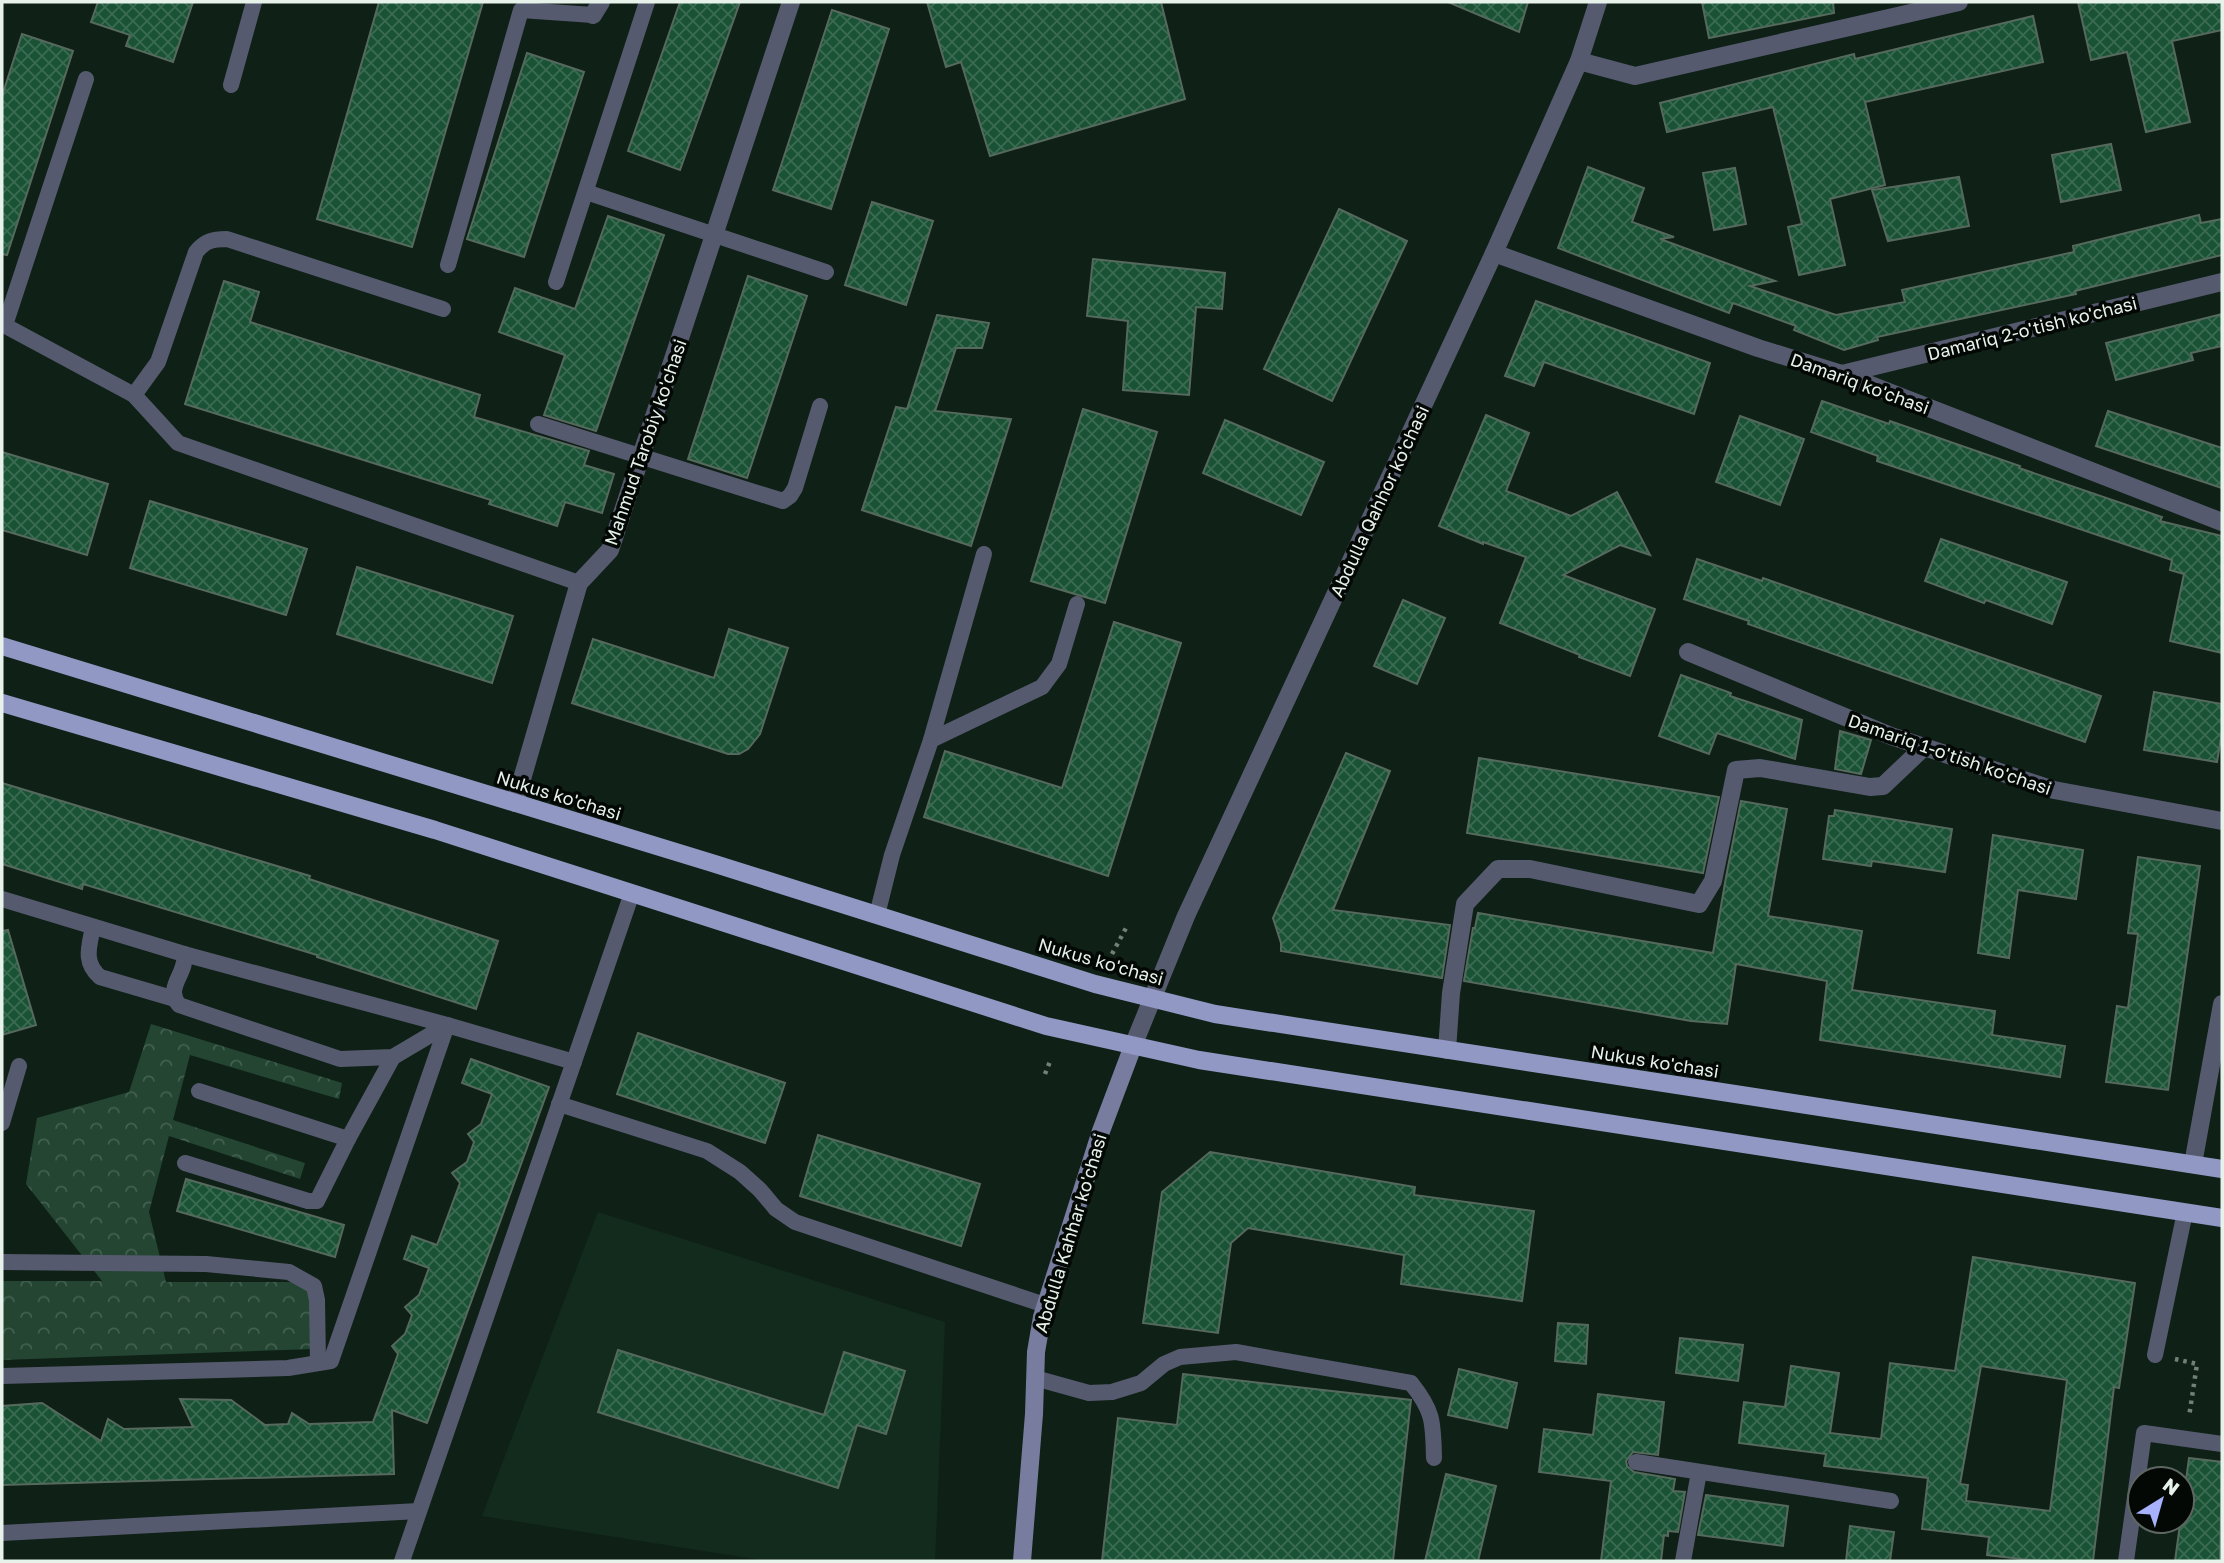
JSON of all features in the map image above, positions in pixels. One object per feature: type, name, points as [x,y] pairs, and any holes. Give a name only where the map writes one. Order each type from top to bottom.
[{"type":"main road","name":"Nukus ko'chasi","points":[[2,646],[1095,984],[1215,1014],[2222,1169]]},
{"type":"main road","points":[[2,703],[435,830],[1046,1026],[1199,1060],[2222,1218]]},
{"type":"street","name":"Mahmud Tarobiy ko'chasi","points":[[515,803],[579,583],[610,550],[791,2]]},
{"type":"street","name":"Abdulla Qahhor ko'chasi","points":[[1153,998],[1186,916],[1494,253],[1579,61],[1598,2]]},
{"type":"street","points":[[1579,61],[1635,76],[1959,2]]},
{"type":"street","name":"Damariq ko'chasi","points":[[1494,253],[1758,348],[1842,374],[2222,522]]},
{"type":"street","name":"Damariq 2-o'tish ko'chasi","points":[[1842,374],[2222,282]]},
{"type":"street","name":"Damariq 1-o'tish ko'chasi","points":[[1688,652],[1891,737],[2054,790],[2222,821]]},
{"type":"street","points":[[1447,1050],[1451,993],[1465,904],[1498,869],[1530,869],[1699,904],[1713,881],[1735,770],[1760,768],[1870,787],[1883,786],[1923,748]]},
{"type":"street","name":"Abdulla Kahhar ko'chasi","points":[[1021,1561],[1034,1414],[1036,1352],[1045,1305],[1101,1131],[1153,998]]},
{"type":"street","points":[[2193,1164],[2222,1004]]},
{"type":"lane","points":[[231,85],[254,2]]},
{"type":"lane","points":[[556,282],[647,2]]},
{"type":"lane","points":[[448,265],[521,10],[597,8]]},
{"type":"lane","points":[[86,79],[3,325],[134,395],[178,443],[579,583]]},
{"type":"lane","points":[[586,192],[826,272]]},
{"type":"lane","points":[[134,395],[158,362],[196,252],[204,243],[214,239],[226,239],[443,309]]},
{"type":"lane","points":[[538,424],[783,500],[790,496],[795,488],[820,406]]},
{"type":"lane","points":[[877,915],[892,855],[931,740],[984,554]]},
{"type":"lane","points":[[931,740],[1042,687],[1059,664],[1077,604]]},
{"type":"lane","points":[[402,1561],[632,893]]},
{"type":"lane","points":[[2,899],[184,954],[574,1062]]},
{"type":"lane","points":[[93,927],[87,955],[91,969],[100,977],[175,999]]},
{"type":"lane","points":[[184,954],[186,962],[173,990],[179,1005],[340,1059],[393,1057],[447,1025]]},
{"type":"lane","points":[[2,1376],[288,1368],[331,1361],[447,1025]]},
{"type":"lane","points":[[185,1163],[308,1201],[317,1201],[393,1057]]},
{"type":"lane","points":[[2,1123],[19,1066]]},
{"type":"lane","points":[[199,1091],[348,1139]]},
{"type":"lane","points":[[559,1104],[707,1151],[740,1172],[776,1209],[795,1222],[1045,1305]]},
{"type":"lane","points":[[2155,1355],[2185,1212]]},
{"type":"lane","points":[[2,1262],[206,1264],[289,1272],[314,1286],[317,1300],[318,1363]]},
{"type":"lane","points":[[1035,1378],[1089,1393],[1112,1392],[1142,1383],[1164,1364],[1180,1357],[1236,1352],[1411,1383],[1423,1399],[1433,1420],[1434,1458]]},
{"type":"lane","points":[[2126,1561],[2144,1433],[2222,1444]]},
{"type":"lane","points":[[1636,1462],[1891,1502]]},
{"type":"lane","points":[[1684,1561],[1699,1472]]},
{"type":"lane","points":[[2,1532],[419,1511]]},
{"type":"path","points":[[1112,954],[1126,928]]},
{"type":"path","points":[[1045,1074],[1051,1059]]},
{"type":"path","points":[[2155,1355],[2197,1364],[2185,1438]]},
{"type":"shaded area","points":[[598,1212],[945,1322],[935,1561],[767,1561],[482,1516]]},
{"type":"green space","points":[[151,1024],[342,1083],[339,1099],[190,1055],[173,1120],[305,1163],[300,1179],[169,1136],[149,1212],[166,1282],[310,1282],[314,1349],[2,1360],[2,1281],[102,1281],[26,1184],[37,1118],[129,1092]]},
{"type":"building","points":[[98,2],[193,2],[173,62],[126,46],[130,35],[91,22]]},
{"type":"building","points":[[379,2],[483,2],[412,247],[317,219]]},
{"type":"building","points":[[680,2],[740,2],[680,170],[628,151]]},
{"type":"building","points":[[927,2],[1161,2],[1185,99],[990,156],[961,62],[946,67]]},
{"type":"building","points":[[1448,2],[1528,2],[1519,32]]},
{"type":"building","points":[[1702,2],[1833,2],[1834,13],[1709,38]]},
{"type":"building","points":[[2078,2],[2222,2],[2222,30],[2172,41],[2190,122],[2146,132],[2127,52],[2091,60]]},
{"type":"building","points":[[832,10],[889,29],[831,209],[773,190]]},
{"type":"building","points":[[2033,16],[2043,62],[1865,102],[1885,185],[1830,199],[1845,265],[1799,275],[1788,227],[1802,224],[1773,107],[1667,132],[1660,103],[1854,54],[1855,59]]},
{"type":"building","points":[[22,34],[73,51],[7,255],[2,254],[2,96]]},
{"type":"building","points":[[527,53],[584,72],[524,257],[467,239]]},
{"type":"building","points":[[2111,144],[2121,190],[2061,202],[2052,155]]},
{"type":"building","points":[[1588,167],[1644,188],[1632,222],[1674,237],[1660,239],[1775,281],[1750,286],[1836,315],[1905,302],[1902,290],[2074,252],[2073,246],[2199,215],[2201,223],[2222,219],[2222,255],[2075,291],[2076,294],[1877,337],[1878,340],[1844,350],[1794,330],[1796,326],[1733,303],[1729,313],[1558,248]]},
{"type":"building","points":[[1735,168],[1746,224],[1714,230],[1703,173]]},
{"type":"building","points":[[1959,177],[1969,226],[1888,241],[1872,190]]},
{"type":"building","points":[[872,202],[933,221],[906,305],[845,285]]},
{"type":"building","points":[[1339,209],[1407,241],[1332,401],[1264,369]]},
{"type":"building","points":[[608,216],[664,235],[596,431],[544,415],[565,355],[499,332],[515,288],[575,309]]},
{"type":"building","points":[[1093,259],[1225,273],[1222,309],[1196,307],[1189,395],[1123,390],[1128,321],[1087,316]]},
{"type":"building","points":[[748,276],[807,296],[747,478],[688,459]]},
{"type":"building","points":[[224,281],[259,292],[250,322],[480,395],[474,417],[589,451],[584,465],[614,474],[602,513],[565,502],[557,526],[489,504],[491,500],[185,404]]},
{"type":"building","points":[[1536,301],[1710,363],[1694,414],[1544,362],[1534,386],[1505,376]]},
{"type":"building","points":[[2222,314],[2222,346],[2191,353],[2193,360],[2116,380],[2106,343]]},
{"type":"building","points":[[937,315],[989,323],[982,348],[956,348],[935,411],[1011,419],[971,546],[862,510],[896,407],[907,409]]},
{"type":"building","points":[[1822,401],[1889,424],[1890,421],[2020,466],[2019,468],[2162,517],[2160,521],[2222,536],[2222,653],[2170,641],[2184,574],[2170,570],[2172,560],[1877,461],[1878,456],[1811,432]]},
{"type":"building","points":[[1083,409],[1157,432],[1105,603],[1031,581]]},
{"type":"building","points":[[2108,411],[2222,448],[2222,488],[2096,446]]},
{"type":"building","points":[[1486,415],[1529,433],[1506,491],[1571,516],[1617,492],[1650,555],[1620,545],[1563,575],[1655,609],[1630,676],[1500,623],[1526,557],[1483,544],[1439,526]]},
{"type":"building","points":[[1740,416],[1804,439],[1780,505],[1716,482]]},
{"type":"building","points":[[1225,420],[1324,462],[1301,515],[1203,473]]},
{"type":"building","points":[[2,452],[108,484],[87,555],[2,530]]},
{"type":"building","points":[[150,501],[307,549],[286,615],[130,568]]},
{"type":"building","points":[[1941,539],[2067,582],[2052,624],[1925,581]]},
{"type":"building","points":[[1697,559],[1762,581],[1763,578],[2101,696],[2085,742],[1684,599]]},
{"type":"building","points":[[357,567],[513,616],[492,683],[337,634]]},
{"type":"building","points":[[1403,600],[1445,618],[1417,684],[1374,666]]},
{"type":"building","points":[[1114,622],[1181,643],[1108,876],[924,817],[945,751],[1062,788]]},
{"type":"building","points":[[729,629],[788,648],[760,734],[748,749],[739,754],[728,754],[572,703],[593,639],[714,678]]},
{"type":"building","points":[[1681,675],[1731,693],[1730,696],[1802,720],[1795,759],[1717,733],[1709,754],[1659,736]]},
{"type":"building","points":[[2154,692],[2222,704],[2222,732],[2217,762],[2144,750]]},
{"type":"building","points":[[1840,731],[1871,740],[1861,774],[1835,769]]},
{"type":"building","points":[[1346,753],[1390,771],[1333,910],[1450,925],[1442,978],[1281,951],[1273,918]]},
{"type":"building","points":[[1479,758],[1719,797],[1703,873],[1467,833]]},
{"type":"building","points":[[2,783],[310,876],[309,879],[498,941],[476,1009],[317,955],[83,884],[82,889],[2,864]]},
{"type":"building","points":[[1741,801],[1787,809],[1768,916],[1862,931],[1852,990],[1995,1011],[1992,1035],[2065,1046],[2060,1077],[1820,1040],[1827,981],[1736,964],[1727,1024],[1691,1021],[1464,981],[1478,913],[1713,953]]},
{"type":"building","points":[[1835,810],[1952,829],[1945,872],[1872,861],[1871,866],[1823,859],[1829,816],[1834,816]]},
{"type":"building","points":[[1993,835],[2083,850],[2076,899],[2018,890],[2009,958],[1978,953]]},
{"type":"building","points":[[2138,857],[2200,866],[2168,1090],[2106,1082],[2117,1006],[2128,1008],[2138,934],[2128,933]]},
{"type":"building","points":[[8,930],[36,1025],[2,1035],[2,931]]},
{"type":"building","points":[[638,1033],[785,1083],[765,1143],[617,1094]]},
{"type":"building","points":[[471,1059],[549,1087],[427,1423],[392,1410],[394,1474],[2,1485],[2,1406],[42,1403],[101,1441],[108,1419],[124,1429],[193,1427],[180,1399],[231,1400],[265,1425],[288,1424],[292,1413],[309,1424],[373,1422],[398,1354],[392,1346],[405,1334],[412,1315],[405,1307],[419,1295],[429,1268],[404,1259],[412,1236],[437,1245],[460,1183],[452,1173],[467,1162],[474,1142],[468,1134],[481,1124],[492,1094],[462,1083]]},
{"type":"building","points":[[818,1135],[980,1184],[961,1246],[800,1196]]},
{"type":"building","points":[[1210,1152],[1415,1187],[1414,1195],[1534,1211],[1522,1301],[1401,1284],[1404,1255],[1248,1228],[1231,1243],[1218,1333],[1143,1323],[1162,1192]]},
{"type":"building","points":[[186,1179],[344,1225],[335,1257],[177,1211]]},
{"type":"building","points":[[1973,1257],[2135,1283],[2119,1388],[2114,1387],[2093,1561],[2039,1561],[1987,1555],[1989,1537],[1922,1529],[1928,1478],[1824,1466],[1826,1454],[1739,1443],[1744,1402],[1785,1407],[1791,1366],[1839,1373],[1830,1433],[1881,1439],[1890,1363],[1955,1371]],"holes":[[[1981,1366],[2067,1380],[2050,1511],[1966,1501],[1968,1485],[1960,1484]]]},
{"type":"building","points":[[1558,1323],[1588,1325],[1586,1364],[1555,1361]]},
{"type":"building","points":[[1680,1338],[1743,1345],[1738,1381],[1676,1373]]},
{"type":"building","points":[[618,1350],[824,1415],[844,1352],[905,1371],[886,1434],[857,1425],[838,1488],[598,1412]]},
{"type":"building","points":[[1459,1369],[1517,1383],[1507,1428],[1448,1415]]},
{"type":"building","points":[[1183,1374],[1411,1400],[1393,1561],[1102,1561],[1118,1418],[1177,1425]]},
{"type":"building","points":[[1598,1394],[1664,1402],[1658,1455],[1633,1452],[1626,1461],[1627,1466],[1634,1472],[1675,1479],[1673,1491],[1685,1492],[1678,1532],[1668,1531],[1668,1536],[1664,1535],[1661,1561],[1601,1561],[1611,1481],[1539,1472],[1544,1429],[1593,1435]]},
{"type":"building","points":[[2189,1458],[2222,1462],[2220,1561],[2175,1561],[2179,1535],[2196,1535],[2196,1465],[2188,1465]]},
{"type":"building","points":[[1446,1474],[1496,1486],[1478,1561],[1425,1561]]},
{"type":"building","points":[[1706,1495],[1788,1506],[1783,1546],[1698,1535]]},
{"type":"building","points":[[1850,1526],[1894,1532],[1890,1561],[1846,1561]]}]
